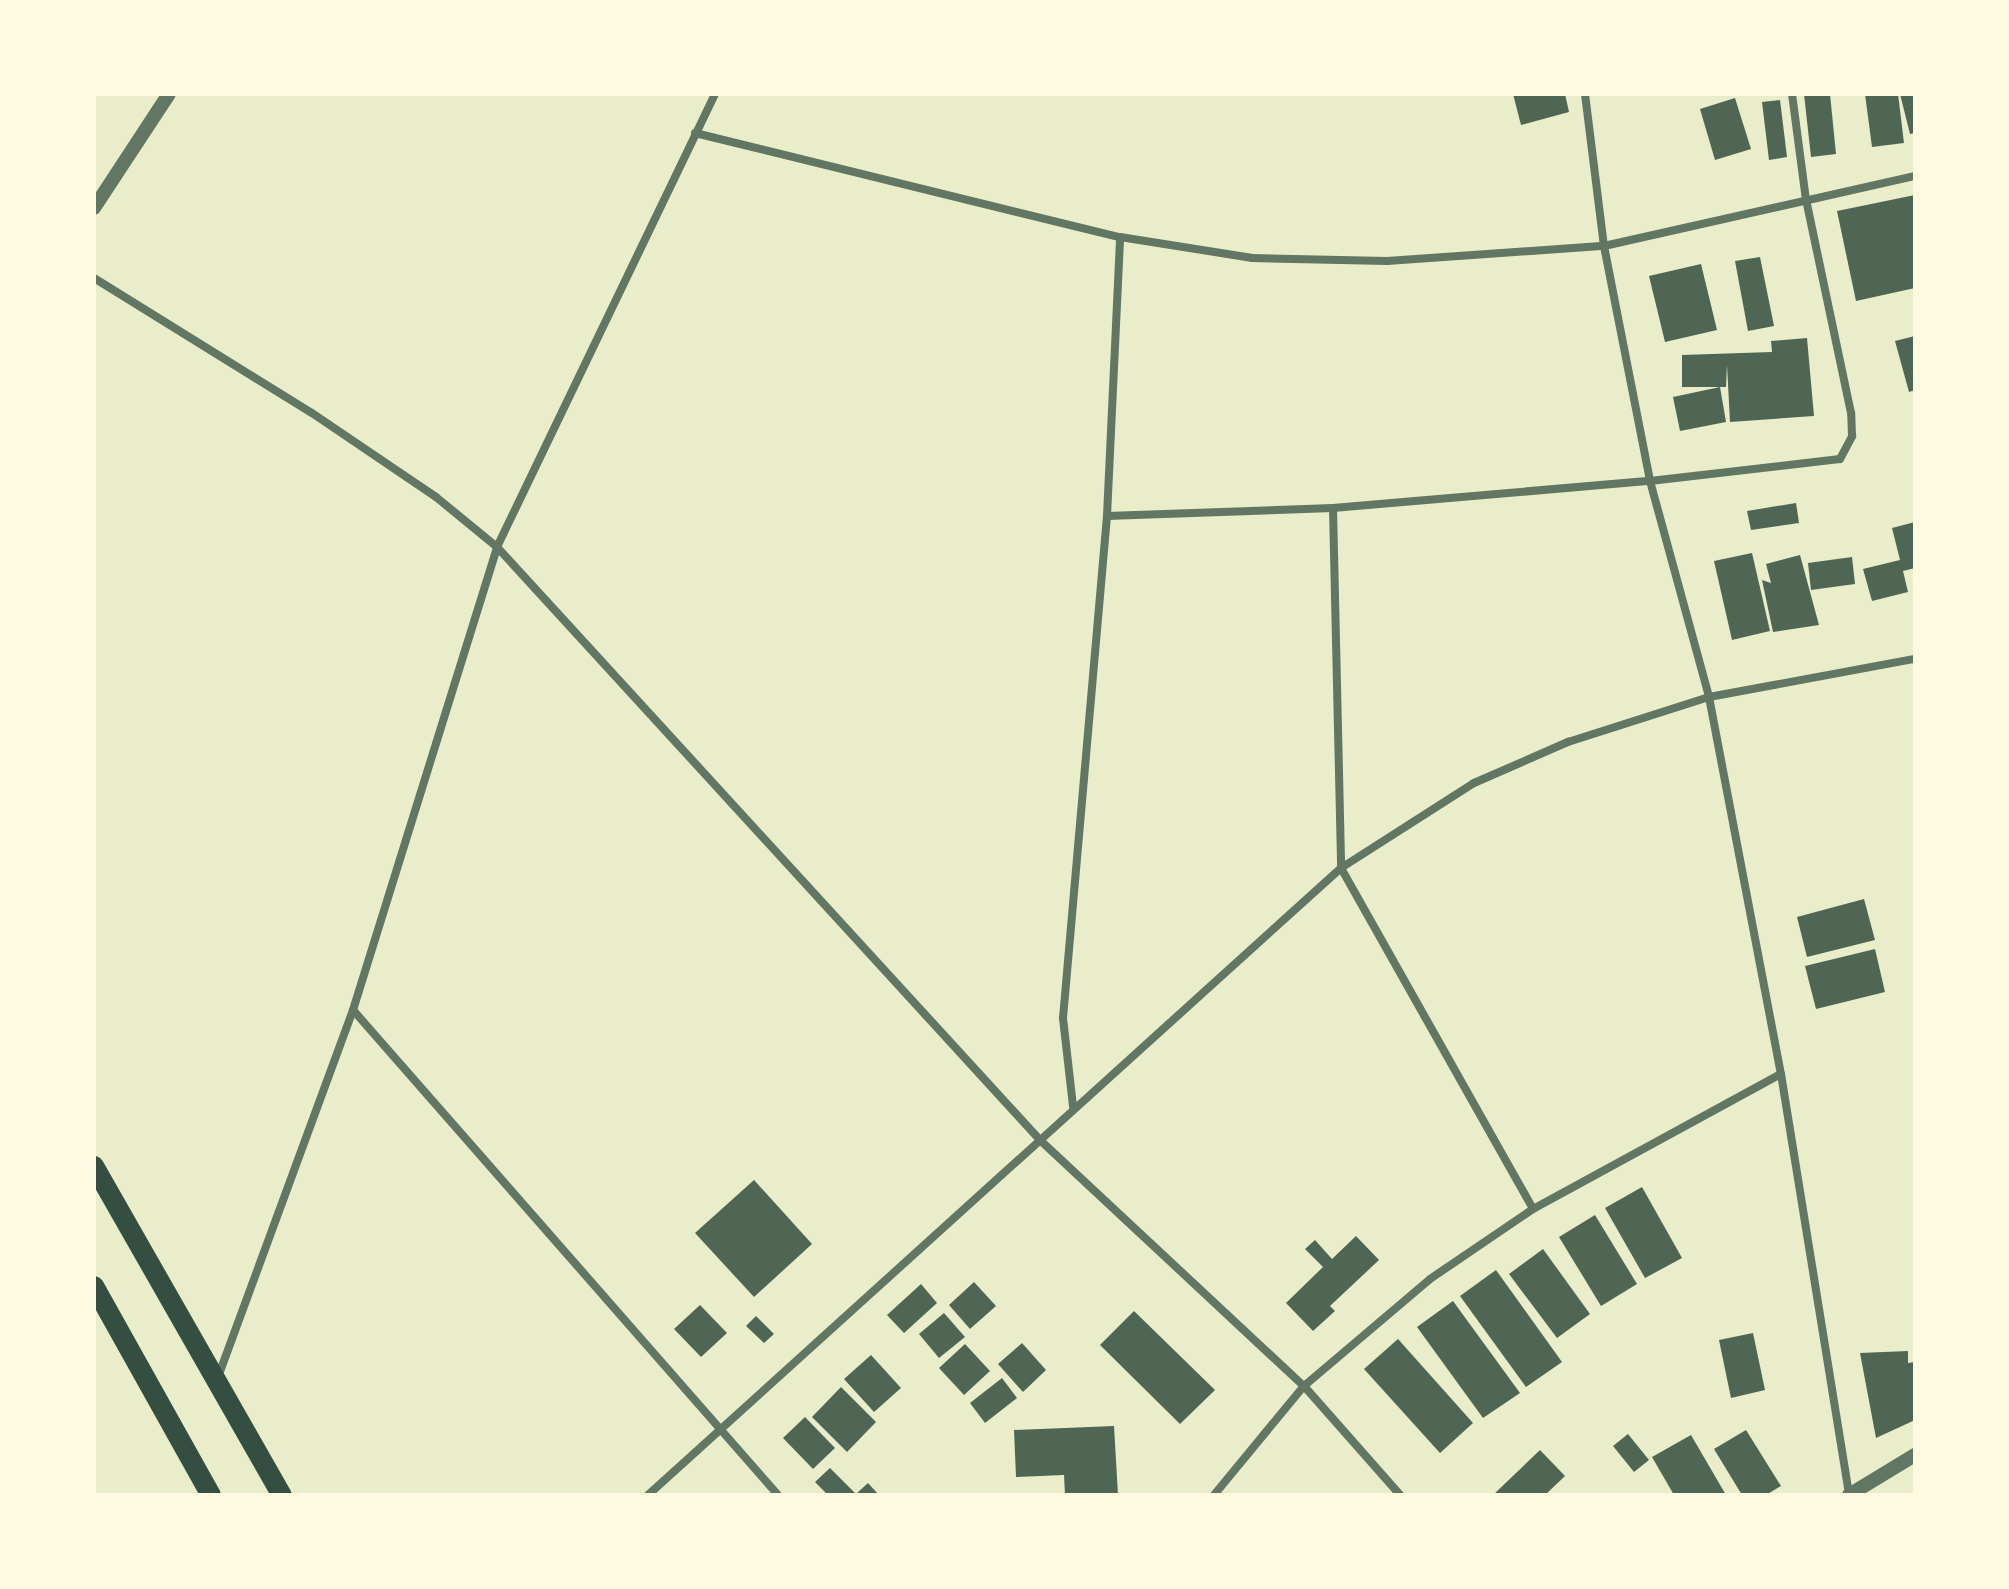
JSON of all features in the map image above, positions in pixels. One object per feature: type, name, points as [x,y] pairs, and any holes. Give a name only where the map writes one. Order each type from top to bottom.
[{"type":"main road","points":[[94,1166],[218,1378],[282,1495]]},
{"type":"main road","points":[[94,1286],[206,1491]]},
{"type":"street","points":[[94,208],[169,94]]},
{"type":"street","points":[[218,1378],[353,1010],[497,547],[715,94]]},
{"type":"street","points":[[1585,94],[1604,246],[1650,481],[1709,697],[1781,1074],[1849,1495],[1915,1455]]},
{"type":"street","points":[[1107,516],[1333,508],[1650,481],[1840,459],[1852,436],[1851,413],[1806,200],[1792,94]]},
{"type":"street","points":[[695,133],[1120,237],[1252,258],[1387,261],[1604,246],[1915,176]]},
{"type":"street","points":[[1073,1106],[1063,1018],[1107,516],[1120,237]]},
{"type":"street","points":[[94,278],[312,413],[436,497],[497,547],[1041,1141],[1304,1386],[1400,1495]]},
{"type":"street","points":[[1333,508],[1341,868],[1533,1209]]},
{"type":"street","points":[[648,1495],[1041,1141],[1073,1106],[1341,868],[1474,783],[1568,742],[1709,697],[1915,659]]},
{"type":"street","points":[[353,1010],[778,1495]]},
{"type":"street","points":[[1214,1495],[1304,1386],[1430,1279],[1533,1209],[1781,1074]]},
{"type":"building","points":[[1513,94],[1565,94],[1569,112],[1521,125]]},
{"type":"building","points":[[1804,94],[1830,94],[1836,154],[1811,157]]},
{"type":"building","points":[[1865,94],[1898,94],[1904,143],[1872,147]]},
{"type":"building","points":[[1900,94],[1915,94],[1915,133],[1910,134]]},
{"type":"building","points":[[1735,98],[1751,149],[1715,160],[1700,109]]},
{"type":"building","points":[[1780,100],[1787,157],[1769,160],[1762,102]]},
{"type":"building","points":[[1915,195],[1915,288],[1856,301],[1837,211]]},
{"type":"building","points":[[1760,257],[1774,326],[1748,331],[1735,261]]},
{"type":"building","points":[[1701,264],[1717,330],[1665,342],[1649,276]]},
{"type":"building","points":[[1915,336],[1915,390],[1909,392],[1895,341]]},
{"type":"building","points":[[1807,338],[1814,416],[1730,422],[1727,365],[1726,387],[1682,387],[1682,355],[1772,352],[1771,341]]},
{"type":"building","points":[[1720,387],[1726,422],[1680,431],[1673,397]]},
{"type":"building","points":[[1796,503],[1799,523],[1751,530],[1747,511]]},
{"type":"building","points":[[1915,522],[1915,568],[1903,571],[1908,592],[1872,601],[1863,569],[1900,560],[1892,528]]},
{"type":"building","points":[[1752,553],[1770,631],[1732,640],[1714,561]]},
{"type":"building","points":[[1800,555],[1819,625],[1773,632],[1762,580],[1771,583],[1766,564]]},
{"type":"building","points":[[1852,557],[1855,584],[1811,590],[1808,563]]},
{"type":"building","points":[[1864,899],[1875,940],[1807,957],[1797,917]]},
{"type":"building","points":[[1875,949],[1885,992],[1816,1009],[1805,966]]},
{"type":"building","points":[[754,1180],[812,1244],[754,1297],[695,1233]]},
{"type":"building","points":[[1642,1187],[1682,1258],[1645,1278],[1605,1208]]},
{"type":"building","points":[[1595,1215],[1637,1284],[1601,1306],[1559,1237]]},
{"type":"building","points":[[1356,1236],[1379,1260],[1330,1306],[1335,1311],[1313,1331],[1286,1303],[1323,1267],[1305,1249],[1315,1240],[1332,1259]]},
{"type":"building","points":[[1543,1249],[1590,1314],[1557,1338],[1509,1274]]},
{"type":"building","points":[[1496,1270],[1562,1362],[1526,1387],[1460,1296]]},
{"type":"building","points":[[974,1282],[996,1306],[970,1329],[949,1305]]},
{"type":"building","points":[[921,1284],[937,1303],[904,1333],[887,1315]]},
{"type":"building","points":[[1453,1301],[1520,1393],[1483,1418],[1417,1327]]},
{"type":"building","points":[[700,1305],[727,1333],[701,1357],[674,1329]]},
{"type":"building","points":[[1134,1311],[1215,1390],[1180,1424],[1100,1345]]},
{"type":"building","points":[[944,1313],[965,1337],[939,1358],[919,1334]]},
{"type":"building","points":[[756,1316],[774,1334],[764,1343],[746,1326]]},
{"type":"building","points":[[1753,1333],[1765,1390],[1731,1398],[1719,1340]]},
{"type":"building","points":[[1398,1339],[1473,1423],[1440,1453],[1364,1369]]},
{"type":"building","points":[[1022,1343],[1046,1370],[1023,1392],[998,1364]]},
{"type":"building","points":[[965,1344],[990,1371],[964,1395],[939,1368]]},
{"type":"building","points":[[1908,1351],[1908,1363],[1915,1362],[1915,1420],[1876,1438],[1860,1353]]},
{"type":"building","points":[[871,1355],[901,1388],[874,1412],[844,1379]]},
{"type":"building","points":[[1002,1378],[1017,1398],[985,1423],[970,1403]]},
{"type":"building","points":[[841,1387],[876,1422],[847,1452],[812,1417]]},
{"type":"building","points":[[805,1417],[835,1448],[813,1469],[783,1438]]},
{"type":"building","points":[[1114,1426],[1118,1495],[1065,1495],[1064,1475],[1016,1477],[1014,1430]]},
{"type":"building","points":[[1746,1430],[1781,1486],[1766,1495],[1742,1495],[1714,1449]]},
{"type":"building","points":[[1628,1434],[1649,1460],[1634,1472],[1613,1446]]},
{"type":"building","points":[[1691,1435],[1726,1495],[1674,1495],[1652,1457]]},
{"type":"building","points":[[1540,1450],[1565,1476],[1545,1495],[1493,1495]]},
{"type":"building","points":[[830,1468],[856,1494],[868,1483],[879,1495],[828,1495],[815,1482]]}]
